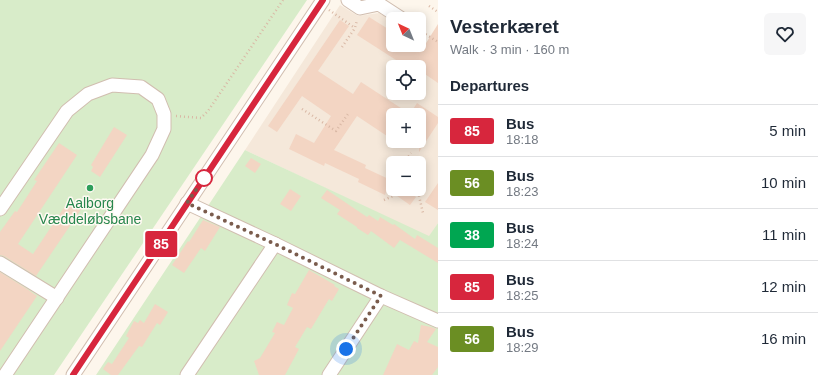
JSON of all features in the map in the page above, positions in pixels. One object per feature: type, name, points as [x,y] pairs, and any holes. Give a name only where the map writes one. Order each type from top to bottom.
[{"type":"street","points":[[348,0],[360,8],[379,4],[391,12]]},
{"type":"street","points":[[73,375],[187,203],[327,5]]},
{"type":"street","points":[[0,209],[67,111],[88,94],[112,85],[142,87],[158,99],[164,114],[164,129],[152,155],[5,375]]},
{"type":"street","points":[[187,203],[381,296],[438,321]]},
{"type":"street","points":[[187,375],[275,244]]},
{"type":"street","points":[[0,263],[56,298]]},
{"type":"street","points":[[329,375],[381,296]]},
{"type":"path","points":[[164,114],[201,118],[208,111],[283,0]]},
{"type":"path","points":[[327,5],[355,28]]},
{"type":"path","points":[[429,6],[438,12]]},
{"type":"path","points":[[342,47],[355,28],[360,8]]},
{"type":"path","points":[[426,34],[438,42]]},
{"type":"path","points":[[302,109],[336,131],[348,114]]},
{"type":"path","points":[[384,200],[393,196]]},
{"type":"path","points":[[419,196],[423,213]]},
{"type":"shaded area","points":[[340,5],[358,16],[379,13],[386,18],[386,52],[426,52],[426,43],[438,51],[438,223],[429,237],[245,150]]},
{"type":"green space","name":"Aalborg Væddeløbsbane","points":[[0,0],[307,0],[54,375],[0,375]]},
{"type":"green space","points":[[245,150],[429,236],[438,223],[438,375],[96,375]]},
{"type":"building","points":[[369,17],[386,28],[386,52],[426,52],[426,43],[438,24],[438,83],[426,75],[426,60],[396,60],[357,35]]},
{"type":"building","points":[[340,20],[349,26],[318,71],[353,94],[361,82],[386,98],[386,100],[389,100],[401,108],[386,108],[386,135],[357,116],[334,150],[366,165],[365,168],[386,178],[385,195],[358,182],[359,179],[325,163],[324,166],[289,149],[296,134],[314,143],[331,116],[302,96],[277,132],[268,126]]},
{"type":"building","points":[[417,103],[424,108],[414,108]]},
{"type":"building","points":[[426,109],[438,117],[438,123],[426,141]]},
{"type":"building","points":[[114,127],[127,135],[100,177],[91,171],[93,167],[91,165]]},
{"type":"building","points":[[59,143],[77,155],[18,244],[33,254],[69,200],[82,208],[36,276],[0,255],[0,232],[15,211],[17,212],[37,181],[34,180]]},
{"type":"building","points":[[251,158],[261,164],[255,173],[245,166]]},
{"type":"building","points":[[438,183],[438,210],[425,202]]},
{"type":"building","points":[[290,189],[301,196],[291,211],[280,204]]},
{"type":"building","points":[[327,190],[367,217],[369,215],[378,221],[380,217],[393,225],[394,224],[415,239],[417,235],[438,248],[438,263],[400,240],[394,248],[371,231],[368,235],[357,228],[337,214],[340,210],[321,198]]},
{"type":"building","points":[[397,196],[416,197],[410,205]]},
{"type":"building","points":[[203,220],[220,227],[205,251],[201,248],[184,273],[172,265]]},
{"type":"building","points":[[309,270],[335,285],[334,286],[339,289],[332,301],[329,299],[311,329],[307,327],[295,347],[299,349],[285,375],[259,375],[254,361],[260,358],[275,333],[272,332],[277,322],[284,325],[293,308],[287,305],[292,293],[295,294]]},
{"type":"building","points":[[0,272],[37,296],[0,351]]},
{"type":"building","points":[[155,304],[168,312],[160,325],[157,323],[142,347],[139,346],[118,375],[111,375],[103,369],[108,362],[112,364],[129,338],[126,336],[134,321],[138,323],[140,320],[144,323]]},
{"type":"building","points":[[421,325],[436,329],[427,342],[438,347],[438,367],[432,375],[383,375],[397,344],[409,350],[414,341],[418,343]]},
{"type":"bus line","name":"85","points":[[73,375],[323,0]]},
{"type":"place","name":"Aalborg Væddeløbsbane","points":[[90,188]]},
{"type":"route","points":[[204,178],[187,203],[381,296],[346,349]]}]
